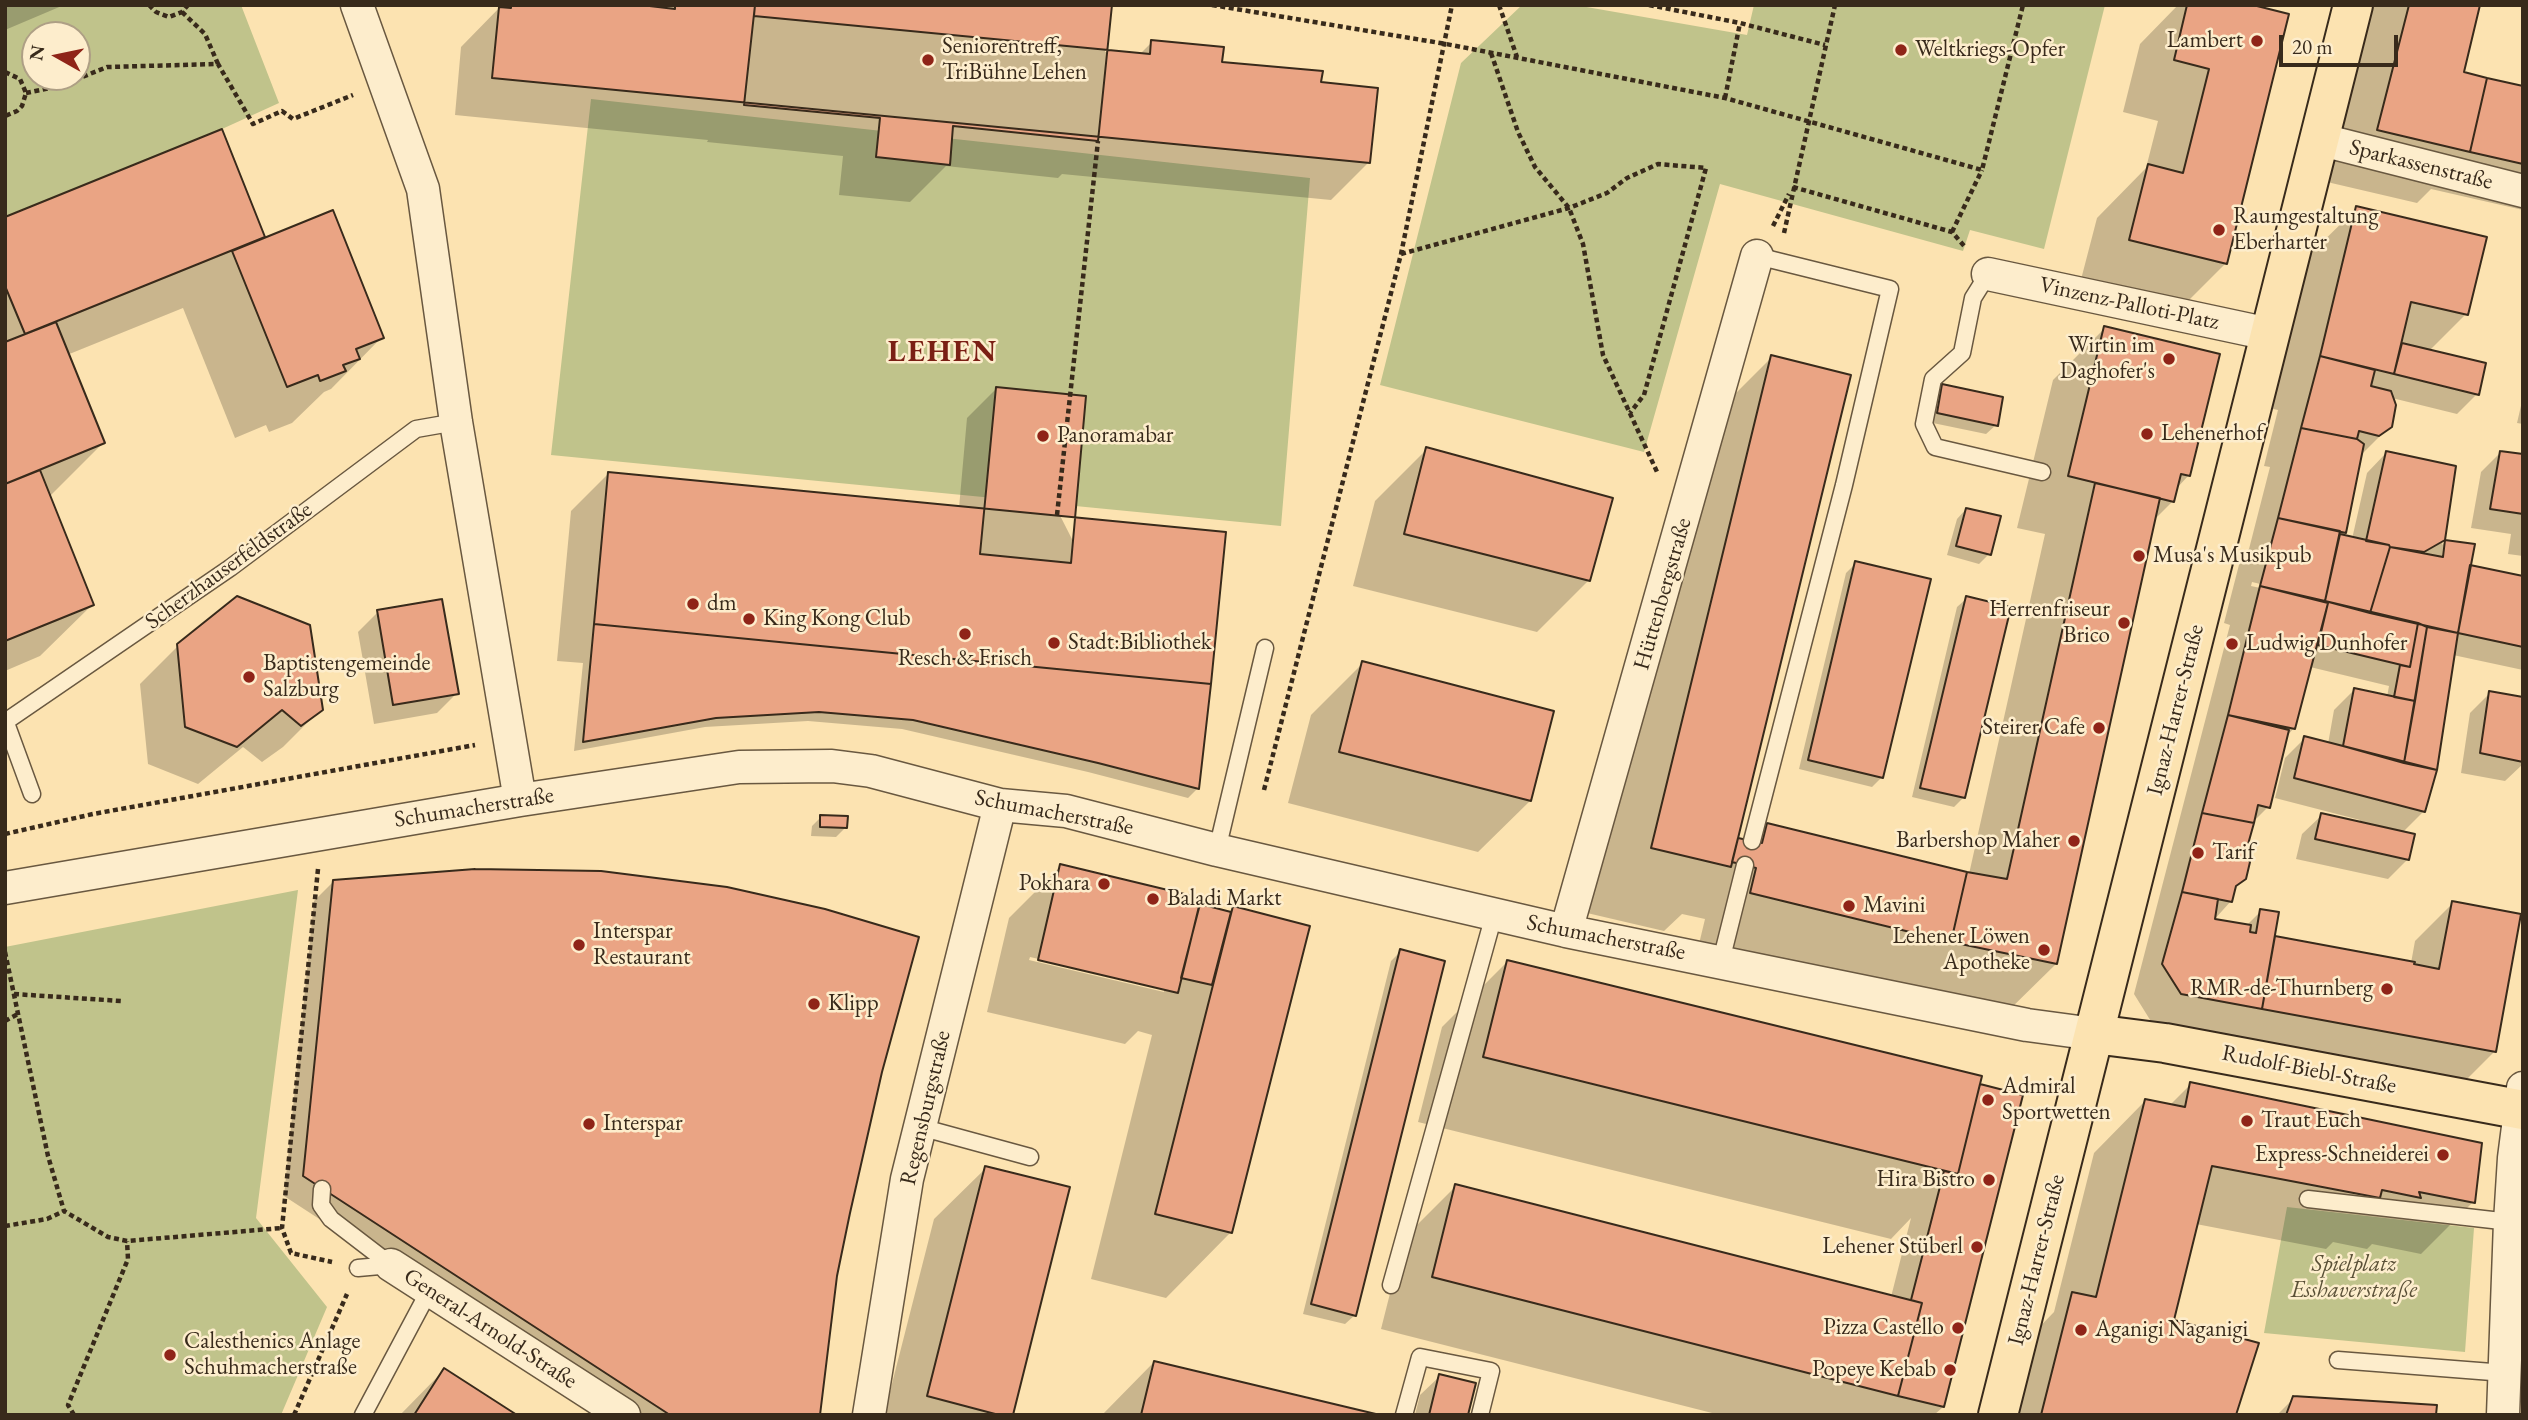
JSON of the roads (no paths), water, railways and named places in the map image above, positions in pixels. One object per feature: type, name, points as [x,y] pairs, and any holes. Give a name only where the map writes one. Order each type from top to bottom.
[{"type":"main road","name":"Ignaz-Harrer-Straße","points":[[1998,1415],[2353,5]]},
{"type":"main road","name":"Rudolf-Biebl-Straße","points":[[2094,1034],[2165,1043],[2522,1102]]},
{"type":"street","points":[[356,5],[423,189],[456,422],[520,800]]},
{"type":"street","name":"Sparkassenstraße","points":[[2318,139],[2523,191]]},
{"type":"street","name":"Hüttenbergstraße","points":[[1566,930],[1768,259]]},
{"type":"street","name":"Vinzenz-Palloti-Platz","points":[[1988,274],[2269,334]]},
{"type":"street","name":"Schumacherstraße","points":[[5,888],[520,800],[740,767],[832,766],[870,771],[1000,805],[1066,811],[1217,850],[1494,915],[2027,1025],[2094,1034]]},
{"type":"street","name":"Regensburgstraße","points":[[869,1415],[907,1179],[1000,805]]},
{"type":"street","points":[[2504,1415],[2510,1222],[2514,1158],[2522,1102]]},
{"type":"street","name":"General-Arnold-Straße","points":[[391,1265],[429,1292],[624,1415]]},
{"type":"lane","points":[[1752,841],[1844,485],[1890,289],[1768,259]]},
{"type":"lane","points":[[1988,274],[1973,298],[1962,353],[1933,379],[1924,424],[1935,447],[2042,472]]},
{"type":"lane","name":"Scherzhauserfeldstraße","points":[[32,794],[6,723],[230,568],[416,429],[456,422]]},
{"type":"lane","points":[[1217,850],[1265,648]]},
{"type":"lane","points":[[1721,961],[1745,865]]},
{"type":"lane","points":[[1391,1285],[1494,915]]},
{"type":"lane","points":[[920,1127],[1030,1157]]},
{"type":"lane","points":[[322,1189],[321,1205],[331,1219],[391,1265]]},
{"type":"lane","points":[[2308,1199],[2510,1222]]},
{"type":"lane","points":[[358,1268],[391,1265]]},
{"type":"lane","points":[[363,1415],[429,1292]]},
{"type":"lane","points":[[1404,1415],[1420,1357],[1491,1371],[1480,1415]]},
{"type":"lane","points":[[2338,1360],[2505,1373]]},
{"type":"place","name":"Lambert","points":[[2257,41]]},
{"type":"place","name":"Weltkriegs-Opfer","points":[[1901,50]]},
{"type":"place","name":"Seniorentreff, TriBühne Lehen","points":[[928,60]]},
{"type":"place","name":"Raumgestaltung Eberharter","points":[[2219,230]]},
{"type":"place","name":"Wirtin im Daghofer's","points":[[2169,359]]},
{"type":"place","name":"Lehenerhof","points":[[2147,434]]},
{"type":"place","name":"Panoramabar","points":[[1043,436]]},
{"type":"place","name":"Musa's Musikpub","points":[[2139,556]]},
{"type":"place","name":"dm","points":[[693,604]]},
{"type":"place","name":"King Kong Club","points":[[749,619]]},
{"type":"place","name":"Herrenfriseur Brico","points":[[2124,623]]},
{"type":"place","name":"Resch & Frisch","points":[[965,634]]},
{"type":"place","name":"Stadt:Bibliothek","points":[[1054,643]]},
{"type":"place","name":"Ludwig Dunhofer","points":[[2232,644]]},
{"type":"place","name":"Baptistengemeinde Salzburg","points":[[249,677]]},
{"type":"place","name":"Steirer Cafe","points":[[2099,728]]},
{"type":"place","name":"Barbershop Maher","points":[[2074,841]]},
{"type":"place","name":"Tarif","points":[[2198,853]]},
{"type":"place","name":"Pokhara","points":[[1104,884]]},
{"type":"place","name":"Baladi Markt","points":[[1153,899]]},
{"type":"place","name":"Mavini","points":[[1849,906]]},
{"type":"place","name":"Interspar Restaurant","points":[[579,945]]},
{"type":"place","name":"Lehener Löwen Apotheke","points":[[2044,950]]},
{"type":"place","name":"RMR-de-Thurnberg","points":[[2387,989]]},
{"type":"place","name":"Klipp","points":[[814,1004]]},
{"type":"place","name":"Admiral Sportwetten","points":[[1988,1100]]},
{"type":"place","name":"Traut Euch","points":[[2247,1121]]},
{"type":"place","name":"Interspar","points":[[589,1124]]},
{"type":"place","name":"Express-Schneiderei","points":[[2443,1155]]},
{"type":"place","name":"Hira Bistro","points":[[1989,1180]]},
{"type":"place","name":"Lehener Stüberl","points":[[1977,1247]]},
{"type":"place","name":"Pizza Castello","points":[[1958,1328]]},
{"type":"place","name":"Aganigi Naganigi","points":[[2081,1330]]},
{"type":"place","name":"Calesthenics Anlage Schuhmacherstraße","points":[[170,1355]]},
{"type":"place","name":"Popeye Kebab","points":[[1950,1370]]},
{"type":"district","name":"LEHEN","points":[[943,353]]},
{"type":"park label","name":"Spielplatz Esshaverstraße","points":[[2354,1278]]}]
